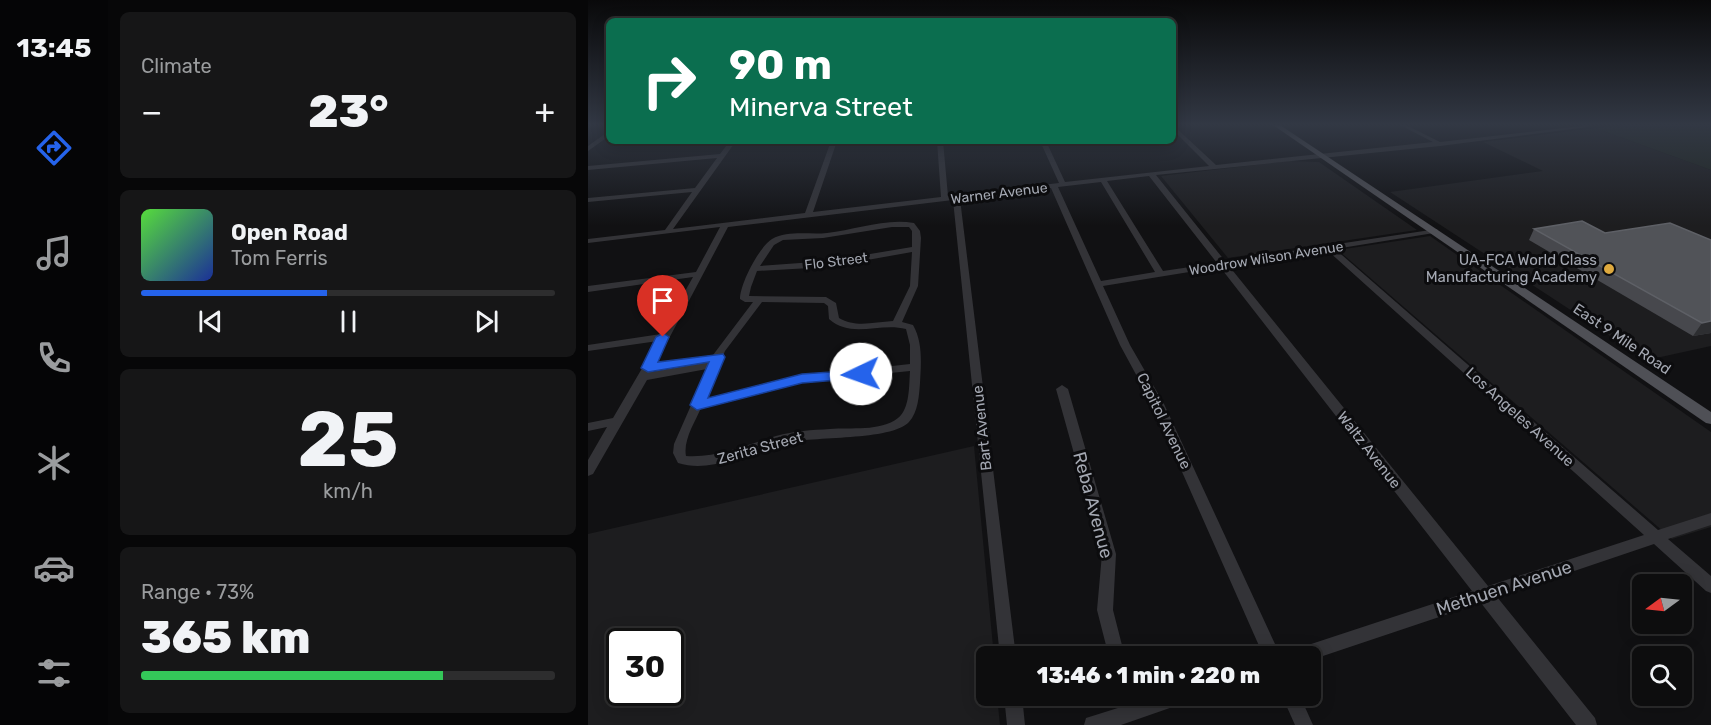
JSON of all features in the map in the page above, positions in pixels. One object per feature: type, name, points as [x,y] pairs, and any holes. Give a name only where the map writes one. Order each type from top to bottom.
[{"type":"main road","name":"East 9 Mile Road","points":[[1327,159],[1711,419]]},
{"type":"street","points":[[588,168],[690,159]]},
{"type":"street","points":[[666,233],[720,159]]},
{"type":"street","points":[[808,215],[828,159]]},
{"type":"street","name":"Bart Avenue","points":[[943,159],[1007,646]]},
{"type":"street","name":"Capitol Avenue","points":[[1049,159],[1098,284],[1125,345],[1158,404],[1268,646]]},
{"type":"street","points":[[1206,159],[1215,168]]},
{"type":"street","name":"Warner Avenue","points":[[588,241],[1151,174],[1306,159]]},
{"type":"street","name":"Waltz Avenue","points":[[1151,174],[1588,725]]},
{"type":"street","points":[[1103,180],[1160,274]]},
{"type":"street","points":[[588,201],[697,190]]},
{"type":"street","points":[[697,405],[802,379],[915,367],[914,332],[910,327],[897,323],[846,327],[834,319],[833,305],[826,300],[806,298],[758,301],[745,299],[744,296],[766,248],[778,239],[856,232],[905,223],[916,231],[914,286],[897,323]]},
{"type":"street","points":[[588,471],[726,226]]},
{"type":"street","name":"Woodrow Wilson Avenue","points":[[1098,284],[1434,231]]},
{"type":"street","name":"Los Angeles Avenue","points":[[1329,248],[1711,586]]},
{"type":"street","name":"Flo Street","points":[[756,269],[841,263],[916,249]]},
{"type":"street","points":[[588,289],[698,274]]},
{"type":"street","points":[[697,405],[726,340],[758,301]]},
{"type":"street","points":[[588,348],[663,337]]},
{"type":"street","points":[[645,372],[716,361]]},
{"type":"street","name":"Zerita Street","points":[[697,405],[680,444],[682,460],[698,462],[718,460],[777,440],[799,436],[880,430],[895,426],[906,418],[915,387],[915,367]]},
{"type":"street","name":"Reba Avenue","points":[[1062,388],[1108,554],[1105,610],[1114,646]]},
{"type":"street","points":[[588,427],[614,422]]},
{"type":"street","name":"Methuen Avenue","points":[[1321,649],[1711,519]]},
{"type":"street","points":[[1014,706],[1016,725]]},
{"type":"street","points":[[1093,725],[1126,706]]},
{"type":"street","points":[[1295,706],[1304,725]]},
{"type":"shaded area","name":"UA-FCA World Class Manufacturing Academy","points":[[1518,159],[1680,159],[1711,170],[1711,346],[1647,360],[1390,192],[1543,171]]},
{"type":"shaded area","points":[[1680,159],[1711,159],[1711,170]]},
{"type":"shaded area","points":[[1289,161],[1319,162],[1417,230],[1228,258],[1161,176]]},
{"type":"shaded area","points":[[1430,236],[1711,432],[1711,527],[1672,539],[1338,250]]},
{"type":"shaded area","points":[[974,446],[993,646],[976,646],[976,706],[998,706],[1000,725],[588,725],[588,534]]},
{"type":"building","points":[[1582,221],[1605,233],[1670,223],[1711,240],[1711,321],[1702,323],[1534,229]]},
{"type":"place","name":"UA-FCA World Class Manufacturing Academy","points":[[1609,269]]},
{"type":"route","points":[[663,337],[648,368],[718,357],[697,405],[734,398],[802,379],[861,374]]}]
